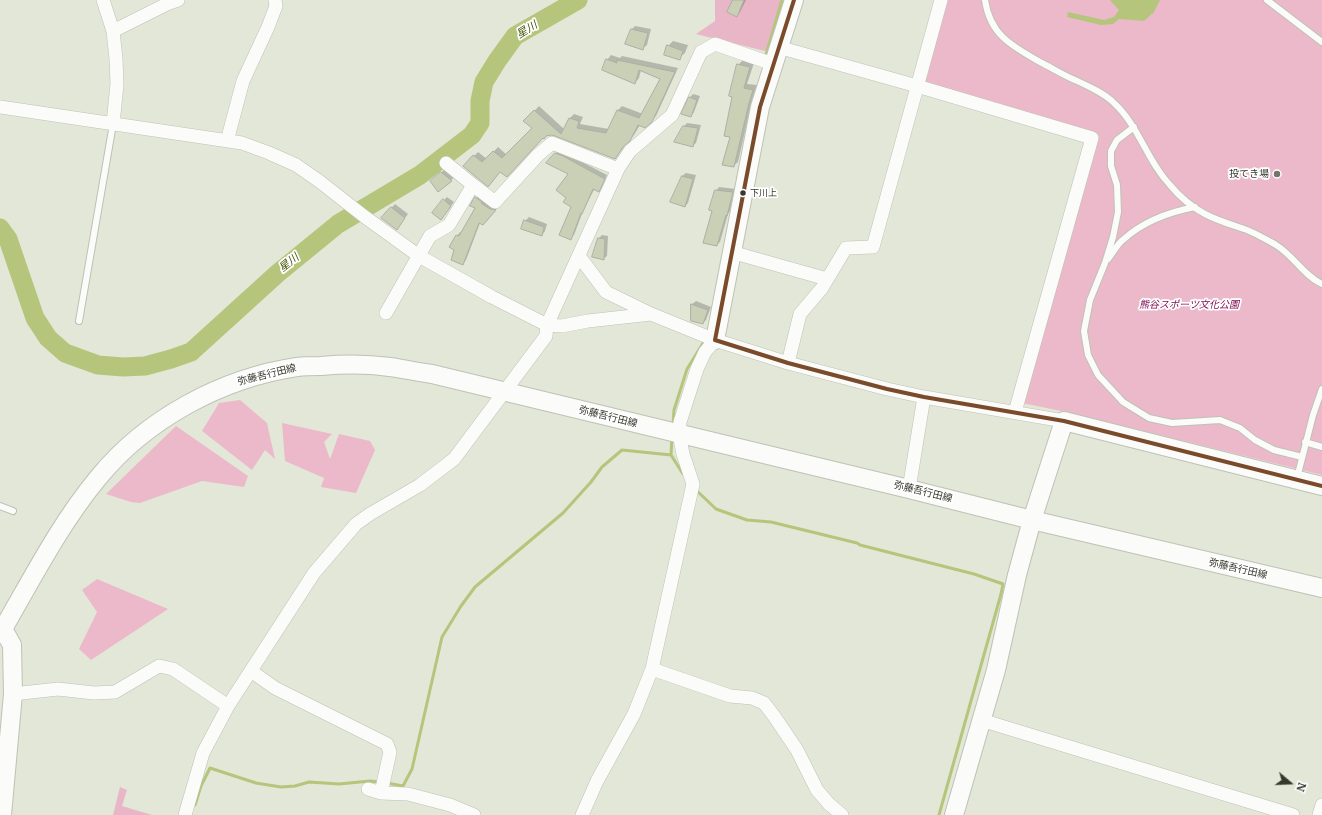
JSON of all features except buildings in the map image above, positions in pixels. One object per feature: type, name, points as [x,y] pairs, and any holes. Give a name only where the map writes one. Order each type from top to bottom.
[{"type":"main road","points":[[714,340],[760,107],[794,0]]},
{"type":"main road","name":"弥藤吾行田線","points":[[1,629],[66,521],[98,477],[123,452],[157,423],[190,402],[227,386],[261,375],[297,367],[332,365],[390,367],[432,374],[1032,520],[1322,588]]},
{"type":"main road","points":[[954,815],[996,670],[1017,575],[1032,520],[1064,421],[1322,486]]},
{"type":"main road","points":[[1,629],[12,645],[13,694],[3,777],[2,815]]},
{"type":"street","points":[[103,0],[113,31],[117,84],[113,124]]},
{"type":"street","points":[[113,31],[178,0]]},
{"type":"street","points":[[227,141],[243,81],[268,28],[276,6],[274,0]]},
{"type":"street","points":[[788,363],[800,314],[822,288],[846,248],[873,246],[941,0]]},
{"type":"street","points":[[185,815],[203,753],[228,706],[314,573],[356,524],[370,514],[420,485],[454,459],[546,336],[547,325],[618,169],[630,151],[672,115],[701,52],[715,44],[776,55],[917,86],[1092,138],[1015,412]]},
{"type":"street","points":[[0,107],[242,143],[269,153],[296,165],[419,256],[492,297],[547,325],[562,326],[602,319],[651,314]]},
{"type":"street","points":[[446,163],[495,202],[538,155],[552,143],[618,169]]},
{"type":"street","points":[[386,313],[430,236],[449,225],[473,185]]},
{"type":"street","points":[[731,252],[827,279]]},
{"type":"street","points":[[579,256],[606,292],[651,314],[714,340],[788,363],[888,389],[924,397],[1064,421]]},
{"type":"street","points":[[582,815],[597,782],[634,714],[652,669],[693,484],[683,454],[679,434],[680,422],[697,369],[714,340]]},
{"type":"street","points":[[908,489],[924,397]]},
{"type":"street","points":[[13,694],[58,689],[94,693],[115,692],[159,666],[173,669],[228,706]]},
{"type":"street","points":[[652,669],[730,696],[752,698],[764,703],[796,750],[817,790],[829,804],[842,815]]},
{"type":"street","points":[[251,671],[275,688],[387,744],[390,752],[381,793]]},
{"type":"street","points":[[981,720],[1293,815]]},
{"type":"street","points":[[368,789],[381,793],[408,794],[450,805],[474,815]]},
{"type":"street","points":[[1319,815],[1322,805]]},
{"type":"lane","points":[[985,0],[987,12],[993,25],[1002,38],[1013,47],[1095,91],[1114,103],[1134,127],[1159,172],[1183,199],[1205,214],[1249,231],[1278,246],[1293,258],[1308,275],[1322,284]]},
{"type":"lane","points":[[1268,0],[1322,42]]},
{"type":"lane","points":[[79,321],[113,124]]},
{"type":"lane","points":[[1134,127],[1117,140],[1111,150],[1111,166],[1117,185],[1118,212],[1113,237],[1105,263],[1090,300],[1084,331],[1088,355],[1098,375],[1123,402],[1149,418],[1172,423],[1220,420],[1240,428],[1255,440],[1274,450],[1302,457]]},
{"type":"lane","points":[[1105,263],[1122,240],[1140,227],[1175,211],[1195,208]]},
{"type":"lane","points":[[1296,480],[1305,442],[1322,388]]},
{"type":"lane","points":[[1305,442],[1322,446]]},
{"type":"lane","points":[[0,506],[13,511]]},
{"type":"green space","name":"熊谷スポーツ文化公園","points":[[945,0],[1322,0],[1322,475],[1066,412],[1022,403],[1098,134],[921,85]]},
{"type":"green space","points":[[240,400],[267,423],[275,459],[265,450],[252,470],[202,431],[219,403]]},
{"type":"green space","points":[[282,423],[332,434],[324,442],[330,459],[339,434],[370,441],[375,450],[356,493],[321,487],[324,478],[285,461]]},
{"type":"green space","points":[[176,426],[248,476],[244,487],[202,481],[140,503],[131,502],[106,494]]},
{"type":"green space","points":[[97,579],[168,609],[91,660],[79,649],[97,612],[82,590]]},
{"type":"shaded area","points":[[715,0],[784,0],[769,52],[696,34],[715,21]]},
{"type":"shaded area","points":[[1110,0],[1160,0],[1154,12],[1144,21],[1119,19],[1113,24],[1101,25],[1067,17],[1068,12],[1104,20],[1114,17],[1119,10]]},
{"type":"shaded area","points":[[120,787],[127,790],[122,806],[152,815],[113,815]]},
{"type":"waterway","name":"星川","points":[[0,228],[8,239],[35,318],[48,338],[65,353],[98,365],[123,367],[145,366],[191,352],[278,273],[338,224],[420,175],[472,135],[480,123],[480,101],[484,82],[515,36],[578,0]]},
{"type":"waterway","points":[[765,58],[782,0]]},
{"type":"waterway","points":[[673,426],[674,410],[687,369],[705,340]]},
{"type":"waterway","points":[[672,437],[671,455],[683,474]]},
{"type":"waterway","points":[[387,783],[403,786],[412,769],[442,637],[461,606],[475,587],[563,513],[591,482],[602,467],[622,450],[671,455]]},
{"type":"waterway","points":[[695,489],[716,509],[747,520],[771,522],[857,543],[974,574],[1003,584],[939,815]]},
{"type":"waterway","points":[[195,805],[201,786],[210,768],[256,783],[281,787],[295,786],[309,782],[339,784],[370,781],[379,782]]},
{"type":"transit line","points":[[715,340],[760,107],[794,0]]},
{"type":"transit line","points":[[715,340],[788,363],[887,389],[924,397],[1064,421],[1322,486]]},
{"type":"place","name":"投てき場","points":[[1277,174]]},
{"type":"place","name":"下川上","points":[[743,193]]}]
